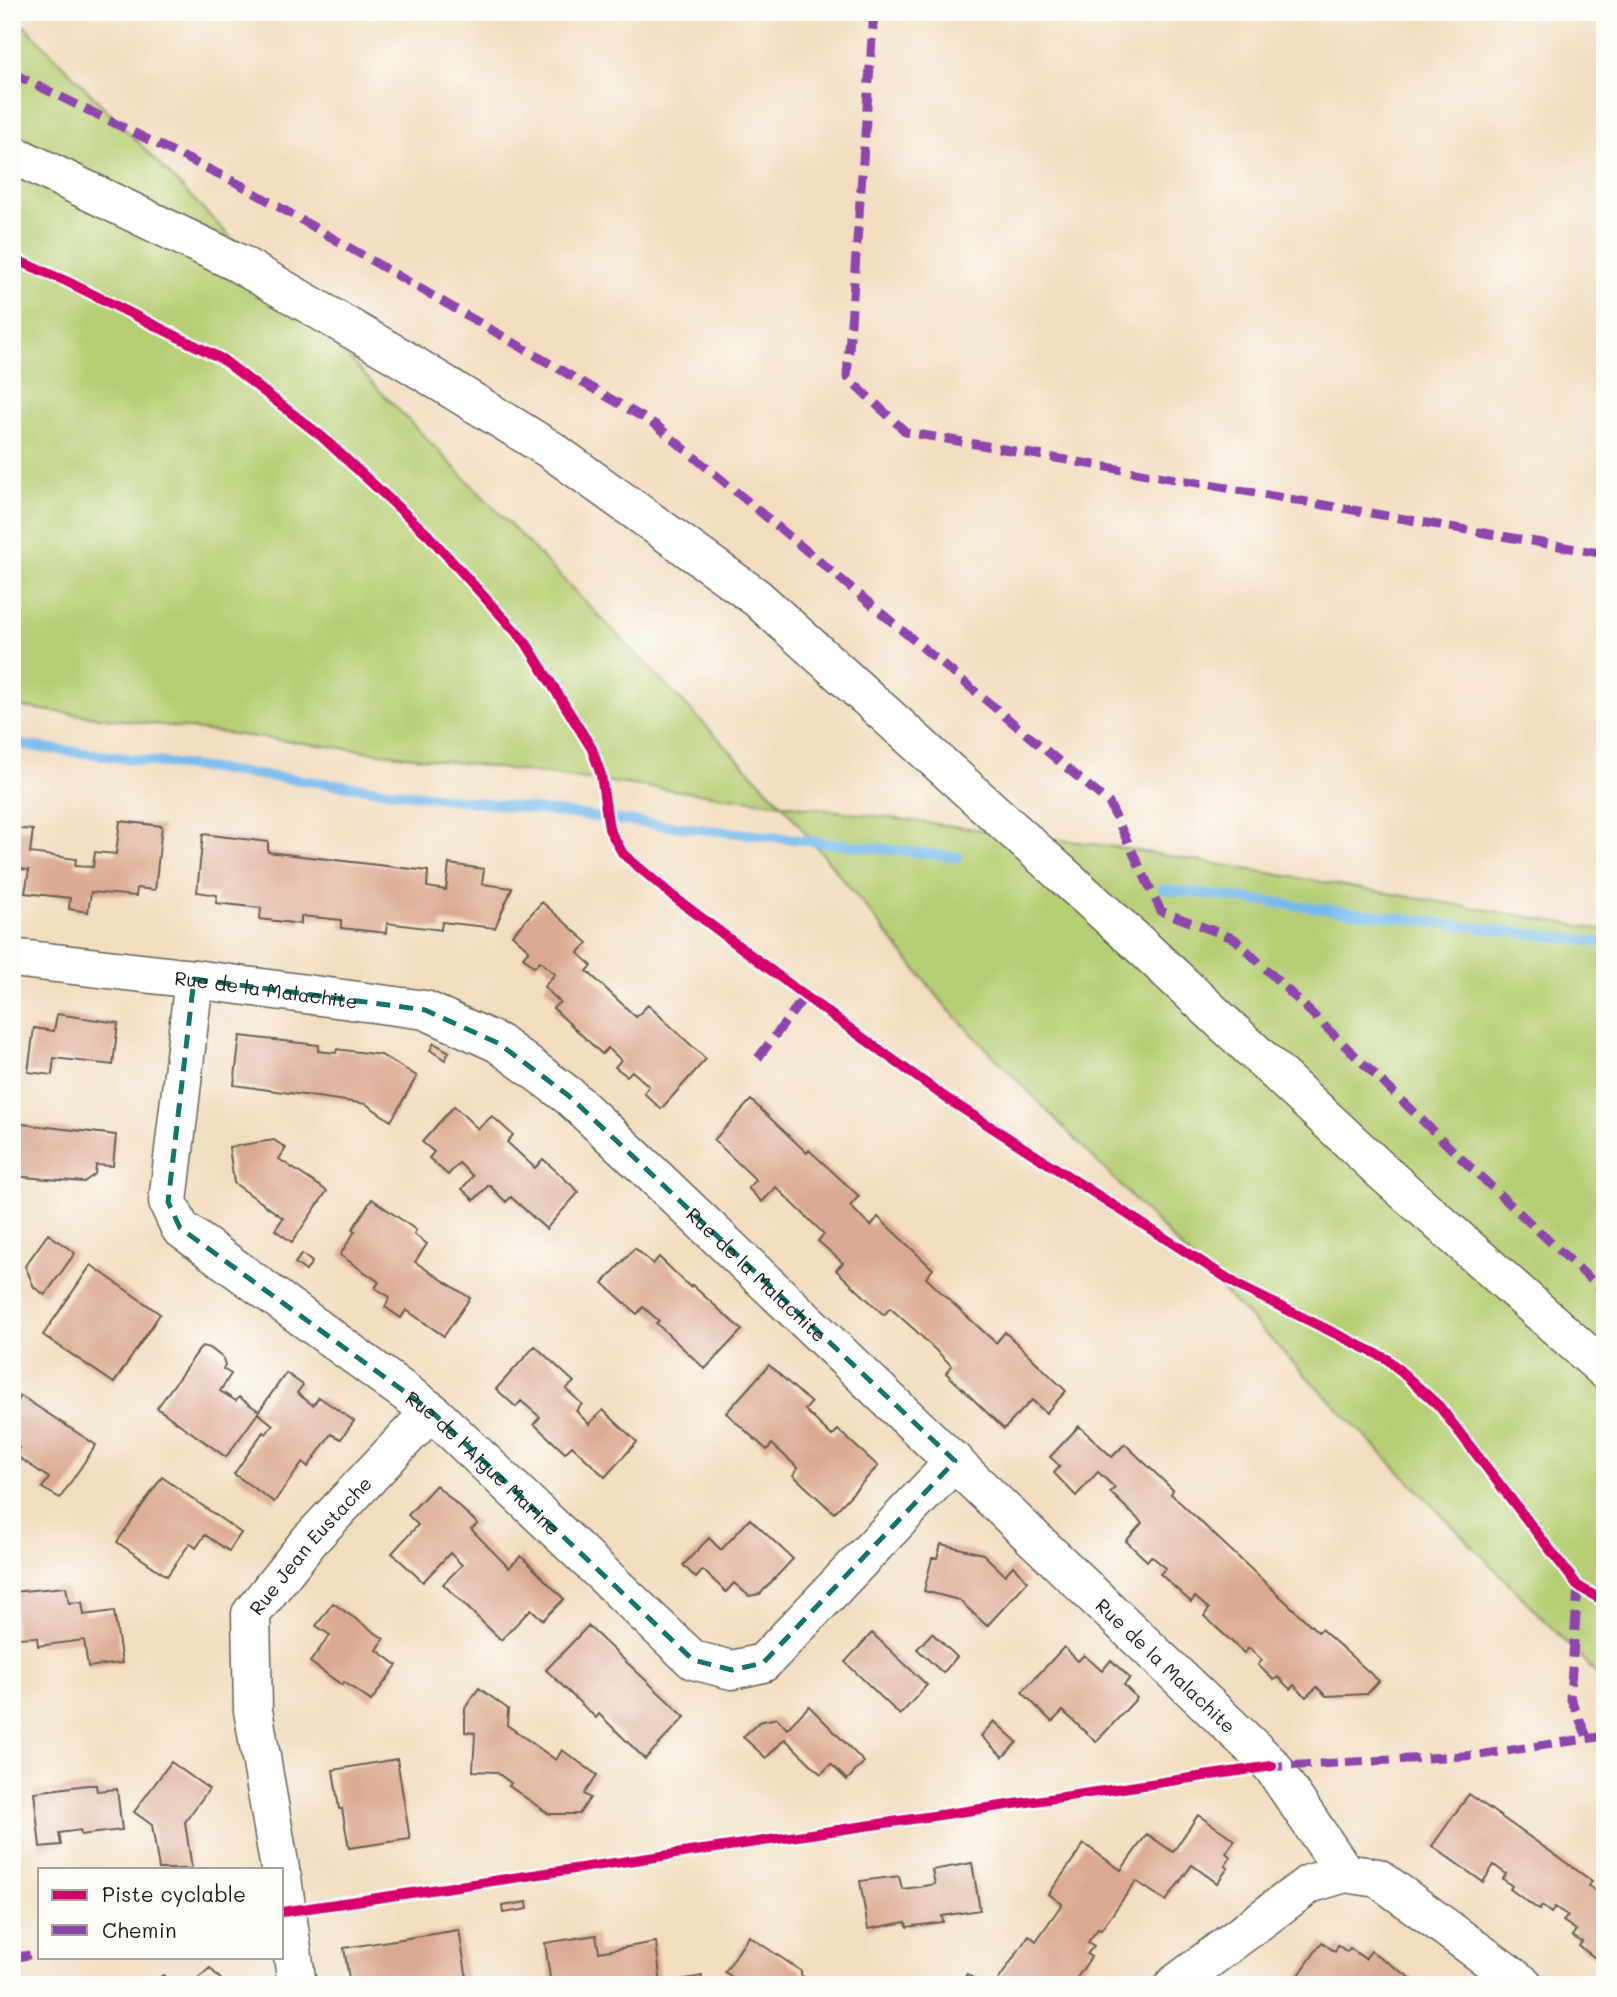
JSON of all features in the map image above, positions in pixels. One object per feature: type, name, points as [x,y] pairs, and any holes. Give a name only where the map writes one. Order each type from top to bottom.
[{"type":"street","points":[[12,154],[238,263],[403,359],[551,450],[757,598],[1138,943],[1385,1174],[1605,1370]]},
{"type":"street","name":"Rue de la Malachite","points":[[12,958],[425,1010],[498,1043],[569,1096],[1272,1766],[1345,1873]]},
{"type":"street","name":"Rue de l'Aigue Marine","points":[[194,979],[168,1202],[180,1228],[430,1410],[693,1660],[732,1670],[763,1663],[955,1461]]},
{"type":"street","name":"Rue Jean Eustache","points":[[280,1868],[253,1710],[251,1614],[309,1541],[430,1410]]},
{"type":"street","points":[[1186,1982],[1309,1884],[1345,1873],[1378,1878],[1524,1985]]},
{"type":"street","points":[[284,1892],[297,1985]]},
{"type":"highlighted area","points":[[194,979],[425,1010],[498,1043],[569,1096],[955,1461],[763,1663],[732,1670],[693,1660],[431,1411],[180,1228],[168,1202]]},
{"type":"green space","points":[[12,20],[26,27],[782,804],[12,706]]},
{"type":"green space","points":[[782,804],[1115,847],[1605,930],[1605,1682],[948,1009]]},
{"type":"building","points":[[120,821],[162,826],[155,890],[137,888],[136,896],[91,892],[88,912],[69,909],[70,898],[25,893],[29,870],[12,868],[12,828],[33,830],[30,853],[76,859],[75,866],[93,867],[95,852],[116,854]]},
{"type":"building","points":[[203,834],[268,842],[268,852],[428,871],[427,887],[446,890],[449,864],[484,869],[482,884],[512,888],[495,928],[442,922],[441,930],[387,923],[386,933],[341,928],[341,920],[301,916],[301,924],[260,919],[261,908],[216,903],[217,895],[197,892]]},
{"type":"building","points":[[542,902],[588,943],[578,953],[592,966],[587,971],[636,1017],[648,1005],[706,1059],[661,1109],[644,1093],[649,1086],[632,1071],[627,1076],[615,1067],[621,1060],[608,1048],[602,1054],[553,1008],[560,1002],[544,987],[555,974],[540,961],[534,967],[523,957],[529,950],[512,935]]},
{"type":"building","points":[[57,1014],[118,1023],[113,1065],[54,1058],[52,1075],[28,1072],[34,1028],[54,1031]]},
{"type":"building","points":[[240,1036],[319,1045],[318,1051],[336,1053],[337,1049],[381,1055],[417,1076],[391,1121],[366,1104],[234,1085]]},
{"type":"building","points":[[434,1043],[449,1052],[445,1060],[430,1050]]},
{"type":"building","points":[[751,1100],[807,1153],[809,1150],[859,1196],[850,1206],[871,1226],[878,1217],[933,1269],[926,1278],[947,1298],[996,1343],[1005,1332],[1066,1391],[1046,1413],[1032,1400],[1004,1429],[946,1373],[952,1366],[916,1331],[890,1308],[884,1315],[836,1270],[843,1263],[818,1241],[824,1234],[776,1187],[762,1202],[748,1188],[756,1180],[714,1140]]},
{"type":"building","points":[[12,1106],[16,1106],[14,1123],[116,1135],[113,1166],[96,1165],[95,1174],[84,1182],[12,1176]]},
{"type":"building","points":[[454,1106],[478,1129],[492,1116],[513,1135],[507,1142],[535,1168],[543,1159],[579,1192],[546,1229],[511,1197],[506,1202],[489,1185],[474,1200],[462,1189],[473,1176],[459,1163],[448,1175],[429,1158],[434,1152],[422,1142]]},
{"type":"building","points":[[274,1140],[286,1148],[279,1159],[327,1191],[292,1242],[275,1230],[283,1218],[234,1183],[229,1147]]},
{"type":"building","points":[[372,1199],[416,1230],[414,1234],[427,1244],[415,1262],[470,1298],[444,1336],[406,1310],[401,1318],[385,1307],[390,1297],[375,1288],[379,1282],[340,1255]]},
{"type":"building","points":[[48,1234],[75,1253],[45,1295],[34,1287],[25,1266]]},
{"type":"building","points":[[635,1248],[653,1264],[659,1257],[742,1330],[705,1369],[656,1323],[659,1321],[643,1307],[637,1314],[603,1283]]},
{"type":"building","points":[[302,1254],[312,1262],[306,1271],[295,1263]]},
{"type":"building","points":[[91,1265],[160,1314],[114,1383],[43,1335]]},
{"type":"building","points":[[202,1346],[210,1348],[223,1358],[223,1369],[231,1374],[220,1391],[236,1401],[239,1397],[259,1411],[286,1373],[303,1385],[297,1393],[313,1405],[319,1397],[354,1421],[341,1439],[331,1434],[308,1467],[303,1462],[274,1502],[234,1474],[263,1432],[266,1434],[273,1425],[258,1413],[226,1457],[157,1408]]},
{"type":"building","points":[[535,1346],[574,1382],[566,1389],[582,1404],[576,1411],[589,1424],[603,1410],[637,1442],[605,1477],[572,1446],[565,1453],[534,1424],[540,1417],[521,1401],[516,1407],[496,1389]]},
{"type":"building","points":[[769,1365],[811,1403],[805,1410],[832,1436],[838,1430],[878,1466],[834,1513],[793,1475],[798,1468],[772,1444],[767,1450],[726,1413]]},
{"type":"building","points":[[21,1396],[96,1445],[60,1498],[42,1488],[49,1478],[14,1454],[19,1448],[12,1443],[12,1410]]},
{"type":"building","points":[[1079,1426],[1112,1457],[1125,1444],[1173,1490],[1171,1494],[1318,1632],[1321,1629],[1379,1681],[1367,1694],[1326,1696],[1317,1687],[1306,1697],[1294,1685],[1290,1689],[1278,1677],[1274,1680],[1258,1665],[1262,1660],[1249,1648],[1244,1653],[1204,1616],[1209,1609],[1195,1597],[1191,1602],[1160,1574],[1166,1568],[1151,1556],[1147,1561],[1126,1541],[1142,1523],[1110,1492],[1115,1488],[1098,1472],[1076,1496],[1054,1473],[1060,1466],[1050,1457]]},
{"type":"building","points":[[162,1477],[241,1533],[229,1551],[205,1535],[196,1548],[190,1543],[167,1576],[117,1542]]},
{"type":"building","points":[[436,1485],[478,1524],[471,1529],[509,1568],[521,1556],[564,1599],[543,1620],[531,1609],[501,1640],[443,1584],[462,1565],[450,1553],[423,1582],[392,1553],[418,1525],[408,1515]]},
{"type":"building","points":[[750,1519],[793,1559],[760,1594],[749,1596],[734,1583],[726,1592],[703,1570],[696,1578],[683,1565],[709,1538],[721,1550]]},
{"type":"building","points":[[941,1544],[983,1554],[1005,1575],[1013,1566],[1028,1581],[987,1626],[959,1600],[924,1591],[932,1558],[937,1558]]},
{"type":"building","points":[[66,1587],[69,1603],[82,1602],[84,1615],[114,1611],[122,1663],[88,1667],[84,1640],[38,1646],[37,1637],[16,1638],[12,1592]]},
{"type":"building","points":[[333,1603],[384,1639],[377,1650],[397,1665],[371,1701],[344,1682],[342,1685],[310,1662],[330,1635],[316,1626]]},
{"type":"building","points":[[588,1626],[685,1717],[645,1759],[599,1714],[596,1718],[546,1670]]},
{"type":"building","points":[[872,1633],[927,1685],[900,1715],[845,1662]]},
{"type":"building","points":[[932,1633],[957,1657],[943,1673],[917,1649]]},
{"type":"building","points":[[1064,1647],[1078,1661],[1084,1655],[1102,1671],[1111,1660],[1130,1678],[1124,1685],[1137,1698],[1096,1742],[1063,1711],[1052,1722],[1022,1692]]},
{"type":"building","points":[[479,1688],[508,1709],[507,1725],[556,1760],[562,1750],[597,1775],[584,1794],[590,1798],[579,1814],[549,1814],[509,1786],[511,1783],[496,1772],[473,1771],[475,1733],[465,1732],[465,1708]]},
{"type":"building","points":[[809,1706],[864,1762],[847,1780],[831,1764],[821,1774],[785,1739],[766,1758],[743,1737],[759,1722],[777,1718],[787,1729]]},
{"type":"building","points":[[994,1721],[1017,1742],[1003,1757],[981,1736]]},
{"type":"building","points":[[397,1759],[410,1839],[349,1848],[333,1770]]},
{"type":"building","points":[[171,1762],[209,1789],[185,1822],[192,1868],[159,1868],[152,1825],[134,1812]]},
{"type":"building","points":[[96,1785],[97,1791],[117,1789],[122,1830],[81,1835],[80,1830],[59,1833],[61,1845],[40,1847],[34,1792]]},
{"type":"building","points":[[1469,1794],[1592,1881],[1589,1886],[1605,1898],[1605,1965],[1579,1946],[1582,1942],[1572,1936],[1576,1930],[1563,1921],[1568,1916],[1555,1907],[1551,1913],[1542,1906],[1539,1910],[1510,1889],[1512,1886],[1503,1879],[1506,1874],[1494,1865],[1483,1882],[1432,1846]]},
{"type":"building","points":[[1198,1815],[1235,1840],[1226,1853],[1231,1857],[1225,1866],[1228,1868],[1217,1883],[1192,1865],[1166,1901],[1136,1881],[1101,1930],[1098,1929],[1088,1942],[1094,1946],[1087,1954],[1091,1957],[1072,1985],[995,1985],[1029,1935],[1036,1941],[1062,1904],[1049,1894],[1084,1844],[1121,1870],[1147,1834],[1173,1852]]},
{"type":"building","points":[[972,1863],[980,1910],[942,1916],[943,1922],[907,1927],[906,1922],[868,1929],[860,1881],[899,1876],[902,1889],[919,1887],[935,1884],[932,1870]]},
{"type":"building","points":[[527,1902],[528,1909],[503,1913],[502,1906]]},
{"type":"building","points":[[459,1930],[468,1985],[350,1985],[344,1948]]},
{"type":"building","points":[[596,1935],[599,1952],[656,1942],[661,1985],[551,1985],[545,1943]]},
{"type":"building","points":[[749,1936],[801,1971],[801,1975],[814,1985],[744,1985],[725,1972]]},
{"type":"building","points":[[1322,1942],[1335,1952],[1338,1945],[1347,1952],[1350,1948],[1365,1959],[1371,1951],[1421,1985],[1307,1985],[1297,1978]]},
{"type":"building","points":[[210,1968],[226,1985],[190,1985]]},
{"type":"building","points":[[967,1974],[980,1983],[960,1985]]},
{"type":"building","points":[[163,1975],[172,1985],[139,1985],[138,1982],[157,1979]]},
{"type":"building","points":[[702,1976],[700,1985],[663,1985],[663,1983]]},
{"type":"waterway","points":[[12,744],[644,823],[958,857]]},
{"type":"waterway","points":[[1163,889],[1605,943]]},
{"type":"marked path","points":[[12,27],[20,12]]},
{"type":"marked path","points":[[874,12],[847,377],[906,432],[1605,554]]},
{"type":"marked path","points":[[12,73],[241,185],[656,425],[1109,803],[1161,911],[1235,939],[1467,1164],[1605,1293]]},
{"type":"marked path","points":[[758,1058],[805,996]]},
{"type":"marked path","points":[[1578,1586],[1570,1697],[1588,1739]]},
{"type":"marked path","points":[[1265,1767],[1479,1755],[1605,1736]]},
{"type":"marked path","points":[[12,1958],[38,1953]]},
{"type":"cycle path","points":[[12,258],[66,281],[222,359],[321,436],[428,535],[526,643],[592,749],[601,775],[609,829],[623,854],[674,897],[805,996],[946,1098],[1241,1287],[1387,1359],[1439,1406],[1578,1586],[1605,1602]]},
{"type":"cycle path","points":[[284,1912],[1272,1766]]}]
